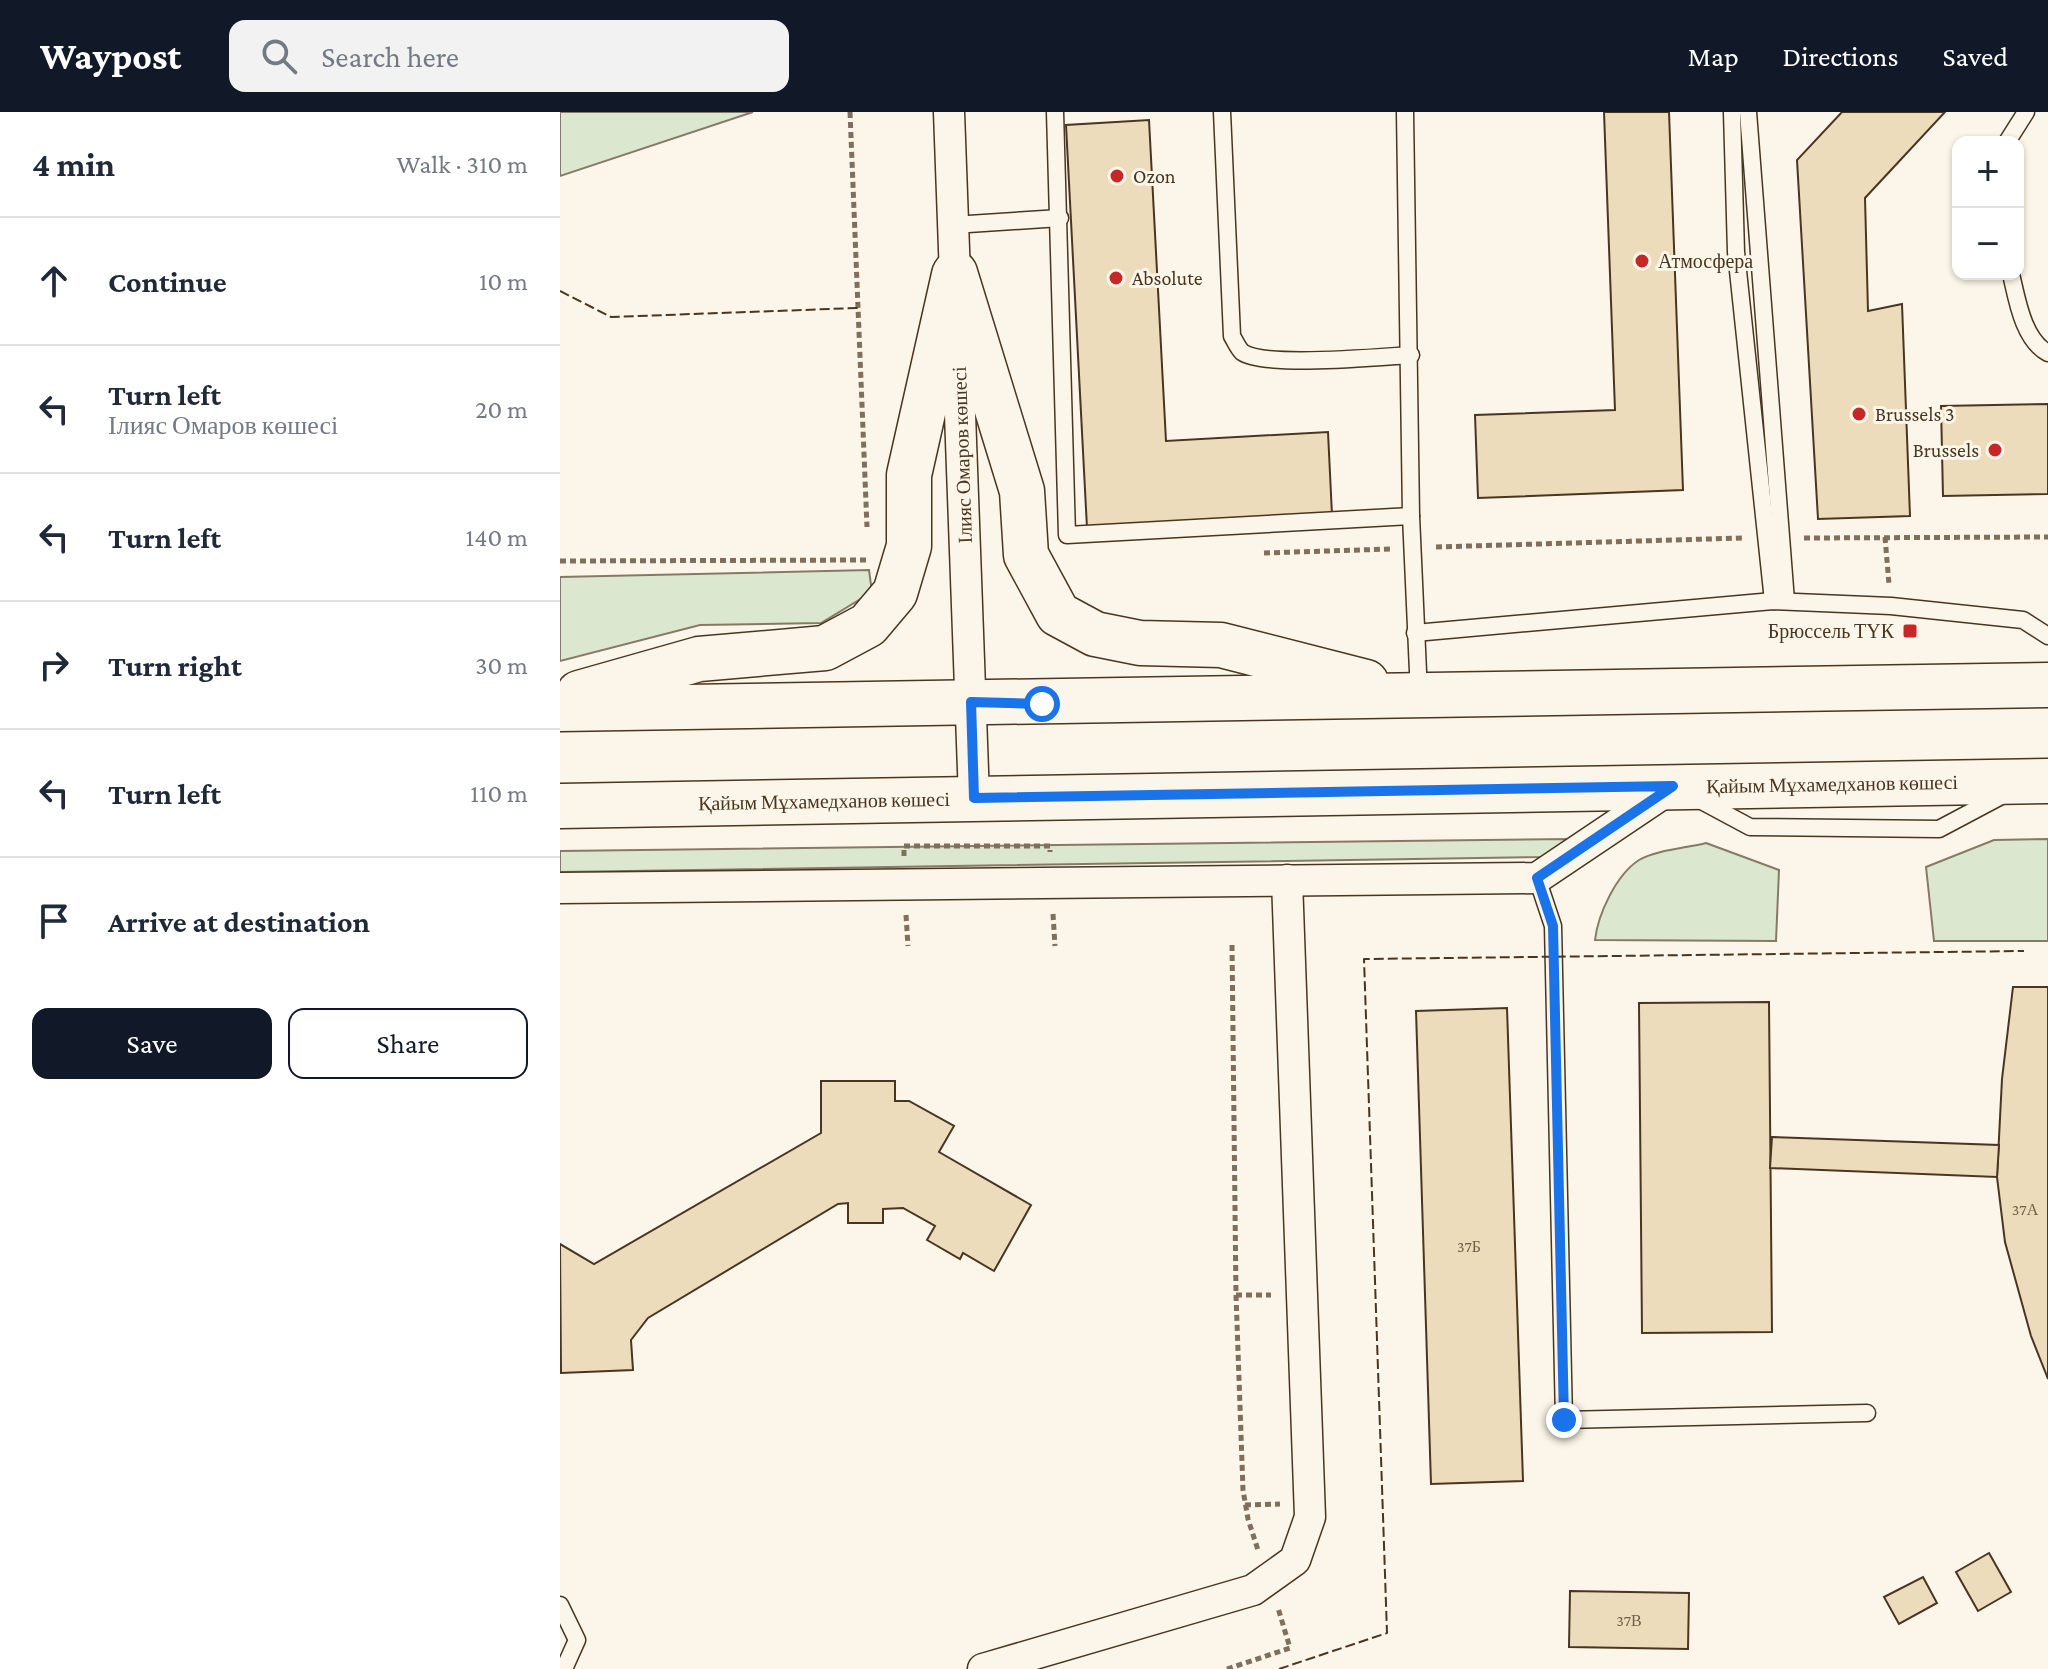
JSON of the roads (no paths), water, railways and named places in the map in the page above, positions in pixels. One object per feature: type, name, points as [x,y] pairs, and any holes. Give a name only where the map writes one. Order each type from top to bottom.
[{"type":"main road","points":[[955,273],[1022,491],[1026,555],[1058,614],[1095,634],[1140,643],[1221,645],[1419,695]]},
{"type":"main road","points":[[560,698],[699,659],[825,648],[868,625],[895,593],[909,546],[909,475],[955,273]]},
{"type":"main road","points":[[560,709],[2048,685]]},
{"type":"main road","name":"Қайым Мұхамедханов көшесі","points":[[560,806],[2039,781]]},
{"type":"street","name":"Ілияс Омаров көшесі","points":[[949,112],[974,798]]},
{"type":"street","points":[[560,888],[1537,878],[1673,786]]},
{"type":"street","points":[[983,1669],[1253,1590],[1295,1560],[1310,1517],[1287,880]]},
{"type":"lane","points":[[1055,112],[1067,535],[1411,516]]},
{"type":"lane","points":[[1222,112],[1232,336],[1241,351],[1258,358],[1294,360],[1411,355]]},
{"type":"lane","points":[[1405,112],[1411,516],[1419,695]]},
{"type":"lane","points":[[1732,112],[1736,252],[1780,601]]},
{"type":"lane","points":[[2011,136],[2026,112]]},
{"type":"lane","points":[[1752,115],[1773,538]]},
{"type":"lane","points":[[953,225],[1060,218]]},
{"type":"lane","points":[[2012,280],[2019,310],[2039,349],[2048,353]]},
{"type":"lane","points":[[1415,633],[1780,601],[1891,606],[2023,620],[2048,636]]},
{"type":"lane","points":[[1537,878],[1553,926],[1564,1420],[1867,1413]]},
{"type":"lane","points":[[560,1605],[577,1640],[564,1669]]},
{"type":"place","name":"Ozon","points":[[1117,176]]},
{"type":"place","name":"Атмосфера","points":[[1642,261]]},
{"type":"place","name":"Absolute","points":[[1116,278]]},
{"type":"place","name":"Brussels 3","points":[[1859,414]]},
{"type":"place","name":"Brussels","points":[[1995,450]]},
{"type":"place","name":"Брюссель ТҮК","points":[[1910,631]]}]
